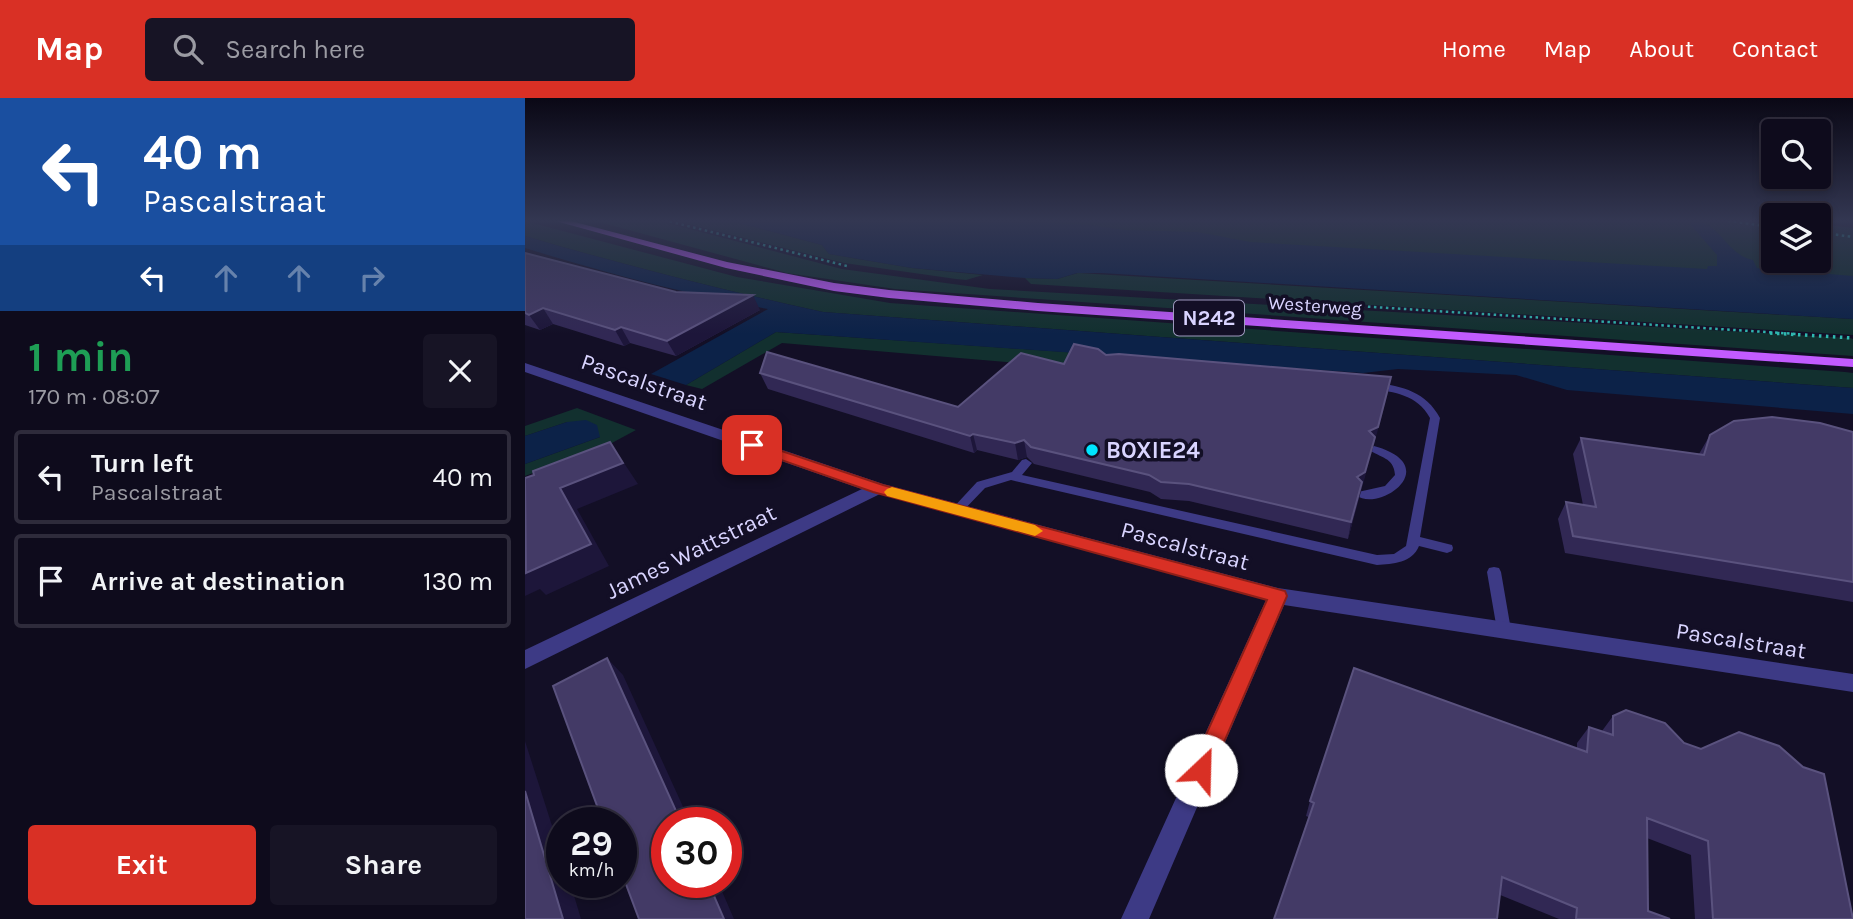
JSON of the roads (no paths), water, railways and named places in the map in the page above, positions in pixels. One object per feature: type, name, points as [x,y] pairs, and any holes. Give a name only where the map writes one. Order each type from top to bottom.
[{"type":"main road","name":"Westerweg","points":[[704,258],[747,270],[889,294],[1051,308],[1850,363]]},
{"type":"street","name":"Pascalstraat","points":[[525,367],[878,488],[1278,596],[1853,683]]},
{"type":"street","name":"James Wattstraat","points":[[525,660],[878,488]]},
{"type":"street","points":[[1135,919],[1278,596]]},
{"type":"lane","points":[[957,510],[981,485],[1000,477],[1014,477],[1377,560],[1398,559],[1406,554],[1414,540],[1435,418],[1431,409],[1410,393],[1366,385]]},
{"type":"lane","points":[[1362,495],[1387,492],[1397,486],[1401,479],[1401,471],[1391,456],[1374,449]]},
{"type":"lane","points":[[1014,477],[1026,463]]},
{"type":"lane","points":[[1414,540],[1447,548]]},
{"type":"lane","points":[[1494,572],[1504,630]]},
{"type":"water","points":[[560,258],[604,258],[823,312],[1853,388],[1853,414],[1567,390],[1516,375],[1398,369],[1363,373],[776,332],[686,385],[651,374],[768,309],[615,274]]},
{"type":"water","points":[[855,258],[1526,258],[1707,269],[1708,266],[1717,266],[1717,258],[1748,258],[1753,260],[1757,268],[1761,268],[1761,273],[1853,276],[1853,319],[1101,273],[1077,273],[1057,279],[912,268]]},
{"type":"water","points":[[586,420],[597,425],[600,437],[525,464],[525,436],[567,422]]},
{"type":"place","name":"BOXIE24","points":[[1092,450]]}]
